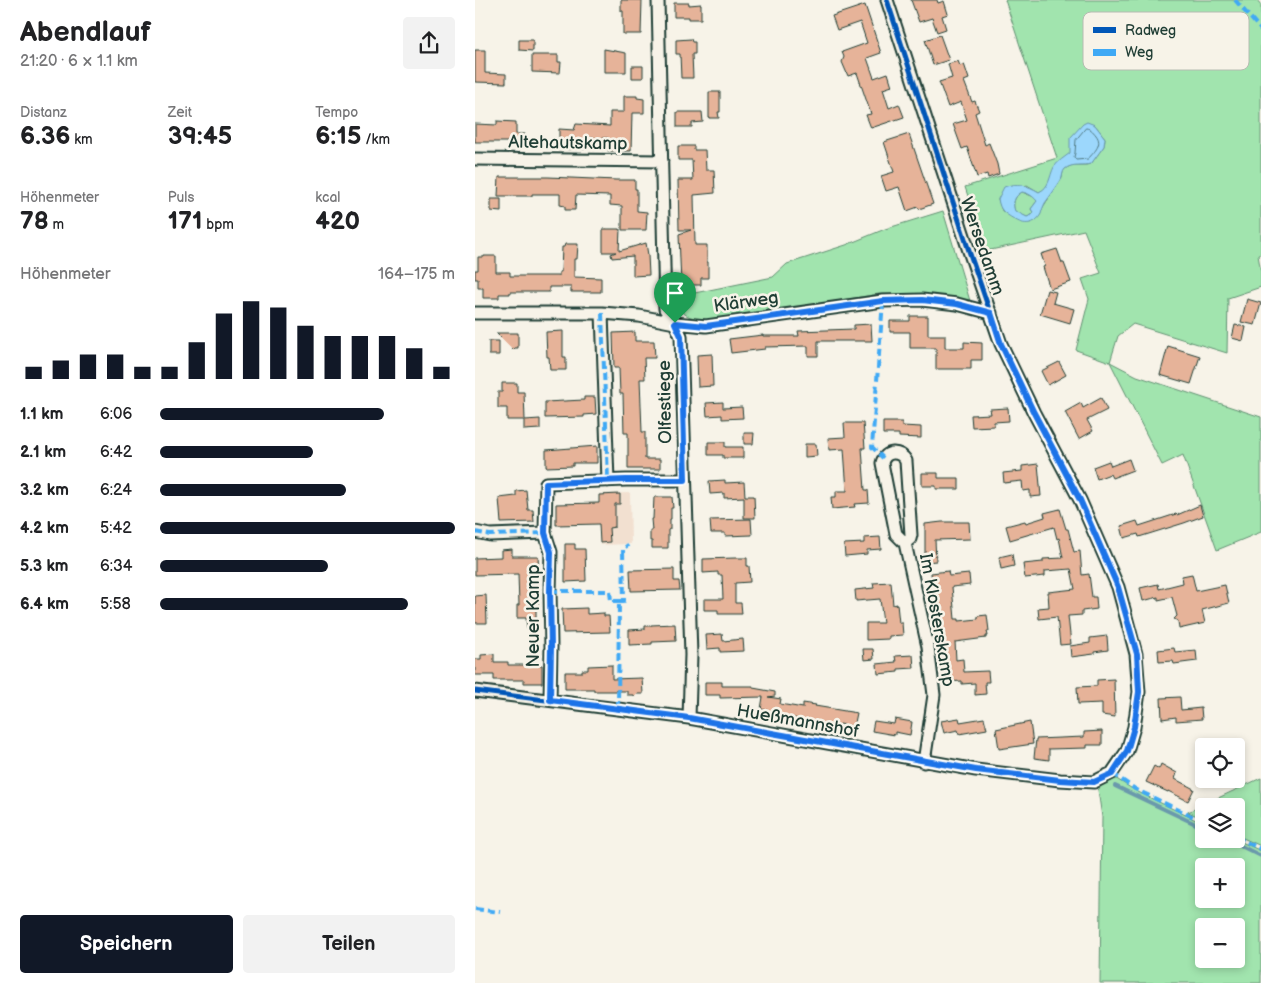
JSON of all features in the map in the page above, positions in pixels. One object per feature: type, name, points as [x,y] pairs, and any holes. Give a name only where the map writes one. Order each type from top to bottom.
[{"type":"street","name":"Olfestiege","points":[[658,0],[665,309],[681,336],[691,655],[689,718]]},
{"type":"street","name":"Wersedamm","points":[[887,0],[965,242],[1001,344],[1034,413],[1080,500],[1118,587],[1137,654],[1139,692],[1134,727],[1127,751],[1112,774]]},
{"type":"street","name":"Altehautskamp","points":[[475,159],[661,161]]},
{"type":"street","name":"Klärweg","points":[[475,313],[602,313],[639,316],[675,323],[706,326],[883,301],[922,300],[957,304],[991,313]]},
{"type":"street","points":[[602,313],[608,481]]},
{"type":"street","name":"Im Klosterskamp","points":[[905,543],[910,539],[911,535],[906,462],[899,453],[887,454],[883,458],[882,463],[896,534],[905,543],[928,647],[934,695],[924,762]]},
{"type":"street","name":"Neuer Kamp","points":[[550,700],[551,552],[545,533],[546,483],[685,480]]},
{"type":"street","points":[[475,532],[490,535],[545,533]]},
{"type":"street","name":"Hueßmannshof","points":[[475,692],[689,718],[976,770],[1094,782],[1112,774]]},
{"type":"shaded area","points":[[630,493],[631,544],[600,545],[599,494]]},
{"type":"green space","points":[[1005,0],[1257,0],[1261,5],[1261,254],[1258,255],[1261,287],[1228,298],[1227,353],[1133,324],[1118,336],[1110,362],[1076,350],[1089,299],[1082,279],[1101,273],[1084,230],[986,251],[965,187],[1057,158]],"holes":[[[1095,125],[1105,138],[1104,146],[1091,164],[1073,165],[1063,171],[1062,178],[1035,221],[1002,211],[998,199],[1027,185],[1039,192],[1045,189],[1055,166],[1071,153]]]},
{"type":"green space","points":[[1022,192],[1034,197],[1037,201],[1031,209],[1032,215],[1027,217],[1015,212],[1014,209],[1015,198]]},
{"type":"green space","points":[[943,211],[970,301],[922,295],[879,294],[707,322],[688,316],[677,309],[675,297],[773,277],[787,264],[846,245],[885,229]]},
{"type":"green space","points":[[1110,362],[1137,376],[1261,417],[1261,532],[1217,550],[1183,455],[1162,465]]},
{"type":"green space","points":[[1115,778],[1134,790],[1195,820],[1195,848],[1245,848],[1245,844],[1261,851],[1261,983],[1100,983],[1102,817],[1098,790],[1102,785]]},
{"type":"green space","points":[[1261,778],[1261,846],[1245,839],[1245,798],[1218,798],[1240,788],[1245,788],[1245,785]]},
{"type":"green space","points":[[1195,809],[1195,815],[1188,812]]},
{"type":"water","points":[[1087,122],[1095,125],[1105,138],[1104,146],[1091,164],[1074,165],[1063,171],[1061,180],[1036,220],[1022,223],[1005,213],[1001,209],[998,199],[1004,187],[1018,185],[1026,186],[1039,192],[1043,190],[1054,167],[1070,153],[1070,138]],"holes":[[[1022,192],[1032,196],[1037,201],[1031,209],[1032,215],[1027,217],[1015,211],[1014,200]]]},
{"type":"building","points":[[621,0],[642,0],[641,34],[623,34]]},
{"type":"building","points":[[911,0],[937,0],[938,3],[944,1],[948,14],[942,16],[946,29],[937,32],[932,18],[919,22]]},
{"type":"building","points":[[674,3],[701,4],[701,19],[674,17]]},
{"type":"building","points":[[865,5],[881,53],[867,58],[874,78],[888,73],[892,86],[883,89],[889,108],[899,104],[904,117],[871,128],[866,115],[871,114],[857,73],[848,76],[842,62],[844,57],[842,52],[867,43],[860,22],[837,30],[832,16]]},
{"type":"building","points":[[940,35],[949,60],[933,65],[925,40]]},
{"type":"building","points":[[691,39],[692,42],[695,42],[695,54],[692,54],[693,78],[681,78],[680,54],[676,54],[676,40]]},
{"type":"building","points":[[519,40],[533,40],[533,51],[519,50]]},
{"type":"building","points":[[604,49],[626,53],[626,72],[604,72]]},
{"type":"building","points":[[475,50],[485,50],[485,73],[506,74],[506,83],[475,82]]},
{"type":"building","points":[[532,55],[558,55],[558,62],[561,62],[560,73],[532,72]]},
{"type":"building","points":[[958,61],[960,66],[964,64],[969,79],[964,81],[972,102],[975,101],[979,111],[975,113],[985,145],[989,143],[997,164],[999,174],[988,178],[987,174],[977,177],[967,147],[962,149],[953,124],[967,120],[961,102],[948,107],[939,82],[952,78],[948,64]]},
{"type":"building","points":[[632,66],[643,66],[643,78],[632,78]]},
{"type":"building","points":[[709,92],[720,92],[719,118],[709,118]]},
{"type":"building","points":[[624,96],[637,96],[637,98],[644,99],[644,113],[632,113],[631,151],[608,151],[608,138],[588,138],[588,149],[565,149],[566,141],[559,140],[559,129],[574,130],[576,124],[610,126],[610,112],[624,112]]},
{"type":"building","points":[[677,112],[702,112],[703,122],[692,123],[692,127],[677,127]]},
{"type":"building","points":[[497,121],[516,122],[516,134],[525,134],[525,145],[515,145],[515,142],[475,142],[475,124],[497,125]]},
{"type":"building","points":[[909,134],[933,204],[907,211],[899,187],[886,191],[881,176],[894,172],[884,142]]},
{"type":"building","points":[[678,146],[694,146],[694,150],[705,150],[706,170],[714,170],[715,193],[694,195],[695,245],[707,245],[708,278],[701,278],[701,285],[681,285],[679,234],[691,230],[679,230],[678,180],[693,180],[692,160],[678,160]]},
{"type":"building","points":[[499,177],[635,180],[637,211],[647,212],[646,230],[622,230],[622,206],[610,205],[610,196],[576,195],[575,210],[565,210],[565,206],[560,205],[560,194],[498,196]]},
{"type":"building","points":[[491,199],[501,199],[501,212],[491,211]]},
{"type":"building","points":[[603,229],[620,229],[619,251],[646,243],[649,275],[633,276],[633,256],[612,258],[611,254],[616,252],[603,252]]},
{"type":"building","points":[[565,244],[578,244],[577,259],[574,259],[574,277],[601,278],[601,292],[571,292],[571,287],[549,287],[549,292],[510,292],[510,294],[499,294],[499,298],[483,298],[483,288],[478,288],[478,279],[475,279],[475,270],[478,270],[478,257],[496,256],[496,272],[510,272],[510,276],[559,276],[559,272],[561,272],[562,247]]},
{"type":"building","points":[[1057,249],[1071,282],[1050,289],[1041,254]]},
{"type":"building","points":[[1047,290],[1056,292],[1053,303],[1074,309],[1070,323],[1040,314]]},
{"type":"building","points":[[1247,299],[1261,303],[1255,325],[1241,322]]},
{"type":"building","points":[[910,316],[928,316],[928,335],[945,335],[945,348],[964,348],[964,342],[982,343],[982,360],[971,360],[971,369],[936,369],[936,348],[910,348],[910,332],[890,332],[890,321],[910,321]]},
{"type":"building","points":[[871,324],[872,341],[818,341],[818,356],[808,356],[808,346],[765,347],[765,349],[731,353],[729,339],[763,335],[799,336],[798,331],[854,329],[854,325]]},
{"type":"building","points":[[1235,325],[1246,327],[1243,341],[1232,338]]},
{"type":"building","points":[[563,331],[563,357],[566,357],[566,370],[550,370],[549,357],[547,357],[546,332]]},
{"type":"building","points":[[635,332],[635,341],[654,341],[655,358],[644,358],[645,379],[640,379],[642,432],[645,432],[645,459],[660,459],[660,469],[628,469],[628,433],[624,433],[623,394],[620,394],[619,368],[614,368],[613,333]]},
{"type":"building","points":[[496,333],[518,333],[518,348],[513,350]]},
{"type":"building","points":[[489,341],[499,341],[499,355],[489,355]]},
{"type":"building","points":[[1168,346],[1200,356],[1191,384],[1160,375]]},
{"type":"building","points":[[712,354],[713,386],[698,387],[697,355]]},
{"type":"building","points":[[1059,362],[1066,375],[1048,385],[1041,371]]},
{"type":"building","points":[[502,383],[517,383],[517,392],[524,392],[525,420],[540,419],[540,429],[524,430],[524,420],[507,420],[507,408],[498,408],[498,392],[502,392]]},
{"type":"building","points":[[584,397],[595,397],[596,414],[584,415],[584,417],[545,418],[545,402],[584,400]]},
{"type":"building","points":[[1101,398],[1107,410],[1087,420],[1093,431],[1079,439],[1065,412],[1081,403],[1083,408]]},
{"type":"building","points":[[723,402],[723,408],[742,407],[743,418],[722,419],[722,415],[707,416],[706,403]]},
{"type":"building","points":[[1008,408],[1009,421],[994,422],[994,426],[972,427],[971,415],[991,414],[990,409]]},
{"type":"building","points":[[883,422],[902,422],[902,426],[921,427],[921,438],[899,437],[899,434],[883,434]]},
{"type":"building","points":[[844,423],[863,423],[865,448],[862,448],[865,490],[868,490],[869,503],[854,504],[855,507],[832,509],[831,497],[836,497],[836,491],[847,491],[844,449],[829,450],[828,438],[845,437]]},
{"type":"building","points":[[744,433],[754,433],[753,444],[744,444]]},
{"type":"building","points":[[708,442],[725,442],[725,447],[743,447],[743,458],[723,458],[723,455],[708,455]]},
{"type":"building","points":[[805,444],[816,444],[817,456],[805,457]]},
{"type":"building","points":[[597,446],[597,463],[573,463],[573,466],[546,467],[546,450]]},
{"type":"building","points":[[1129,459],[1133,470],[1112,478],[1110,474],[1097,479],[1093,467],[1109,461],[1111,466]]},
{"type":"building","points":[[1038,464],[1041,496],[1030,497],[1030,490],[1023,491],[1022,481],[1004,483],[1003,473],[1022,471],[1022,466]]},
{"type":"building","points":[[922,473],[938,473],[938,478],[959,478],[959,489],[936,489],[936,486],[922,486]]},
{"type":"building","points":[[725,480],[725,483],[744,482],[745,496],[754,496],[755,518],[744,518],[744,497],[724,498],[724,493],[710,494],[709,481]]},
{"type":"building","points":[[526,490],[528,510],[533,510],[534,522],[501,523],[499,498],[516,496],[516,491]]},
{"type":"building","points":[[620,494],[620,504],[615,504],[615,527],[609,528],[610,542],[600,543],[599,524],[556,525],[556,504],[599,503],[599,495]]},
{"type":"building","points":[[654,497],[672,497],[673,508],[671,508],[670,529],[668,530],[668,548],[652,548],[652,541],[650,541]]},
{"type":"building","points":[[1200,505],[1203,516],[1139,537],[1138,534],[1124,538],[1121,526],[1137,521],[1139,526],[1177,515]]},
{"type":"building","points":[[1060,509],[1074,552],[1080,551],[1082,575],[1089,574],[1092,597],[1096,597],[1097,609],[1082,611],[1082,615],[1068,616],[1071,644],[1060,645],[1057,617],[1039,619],[1038,608],[1049,607],[1048,592],[1075,589],[1071,569],[1045,571],[1045,576],[1025,578],[1023,564],[1043,562],[1043,559],[1063,558],[1059,538],[1057,539],[1054,527],[1010,540],[1006,526],[1025,521],[1026,523],[1045,517],[1044,513]]},
{"type":"building","points":[[751,519],[752,535],[725,536],[725,533],[711,533],[710,520]]},
{"type":"building","points":[[969,522],[970,539],[935,540],[936,561],[925,562],[925,524]]},
{"type":"building","points":[[880,537],[881,549],[867,550],[867,554],[845,556],[844,544],[864,543],[864,538]]},
{"type":"building","points":[[565,544],[575,544],[575,549],[585,549],[586,581],[565,582]]},
{"type":"building","points":[[512,549],[512,556],[538,556],[536,629],[527,629],[526,618],[517,618],[517,605],[519,605],[518,574],[475,575],[475,558],[501,557],[501,550]]},
{"type":"building","points":[[1012,554],[1014,566],[1001,569],[999,557]]},
{"type":"building","points":[[747,558],[750,582],[735,583],[735,603],[741,603],[742,614],[718,614],[718,610],[704,610],[704,599],[723,599],[722,575],[718,575],[718,572],[703,573],[703,559]]},
{"type":"building","points":[[674,569],[674,581],[679,581],[680,590],[631,591],[630,570]]},
{"type":"building","points":[[948,571],[949,576],[969,574],[970,585],[952,587],[955,619],[959,619],[959,621],[978,619],[978,616],[987,615],[989,631],[987,631],[988,636],[986,638],[955,642],[956,660],[963,659],[964,672],[988,671],[989,682],[985,682],[986,694],[975,695],[975,683],[962,684],[962,681],[947,682],[945,656],[943,656],[941,610],[938,610],[936,585],[932,585],[931,573]]},
{"type":"building","points":[[1192,574],[1196,591],[1225,585],[1229,603],[1202,610],[1205,623],[1179,629],[1178,621],[1174,619],[1177,616],[1172,597],[1158,600],[1158,597],[1143,601],[1140,588],[1158,584],[1159,589],[1183,583],[1182,576]]},
{"type":"building","points":[[891,582],[893,605],[897,604],[899,623],[902,623],[903,635],[889,636],[889,639],[866,640],[866,623],[883,623],[880,599],[856,601],[855,590],[874,588],[873,583]]},
{"type":"building","points":[[486,595],[487,623],[475,623],[475,596]]},
{"type":"building","points":[[587,608],[587,614],[604,613],[604,616],[609,616],[610,632],[563,633],[562,609]]},
{"type":"building","points":[[675,624],[676,641],[629,645],[629,630],[645,629],[645,626],[651,625]]},
{"type":"building","points":[[722,634],[723,641],[743,639],[744,651],[720,652],[720,648],[707,649],[706,635]]},
{"type":"building","points":[[1107,636],[1108,650],[1071,657],[1070,646],[1090,643],[1090,638]]},
{"type":"building","points":[[1174,648],[1175,652],[1196,650],[1197,661],[1174,664],[1173,661],[1159,662],[1158,650]]},
{"type":"building","points":[[863,649],[873,649],[874,659],[864,660]]},
{"type":"building","points":[[494,654],[494,662],[508,662],[508,665],[542,665],[542,683],[524,683],[524,680],[494,680],[494,675],[475,675],[475,659],[481,659],[481,655]]},
{"type":"building","points":[[913,655],[914,668],[898,669],[898,672],[878,674],[877,664],[896,662],[895,656]]},
{"type":"building","points":[[612,665],[612,679],[642,678],[643,694],[635,696],[627,695],[627,691],[565,689],[565,672],[582,672],[582,670],[588,670],[588,666]]},
{"type":"building","points":[[1114,679],[1115,717],[1102,715],[1102,703],[1078,704],[1077,687],[1097,686],[1097,680]]},
{"type":"building","points":[[705,682],[722,682],[722,686],[753,686],[753,688],[775,692],[775,696],[768,697],[781,699],[780,704],[803,708],[803,703],[857,713],[854,727],[840,724],[839,727],[775,715],[775,712],[761,709],[763,697],[720,698],[720,695],[705,695]]},
{"type":"building","points":[[1180,697],[1181,710],[1201,708],[1202,719],[1176,721],[1176,717],[1162,719],[1161,698]]},
{"type":"building","points":[[959,718],[960,722],[984,718],[987,729],[959,734],[958,730],[944,733],[941,721]]},
{"type":"building","points":[[895,719],[912,722],[910,735],[895,732],[895,735],[872,731],[874,721],[894,724]]},
{"type":"building","points":[[1030,722],[1033,744],[999,749],[996,729]]},
{"type":"building","points":[[1102,731],[1102,745],[1087,745],[1087,748],[1049,749],[1049,760],[1034,758],[1036,739],[1084,737],[1084,732]]},
{"type":"building","points":[[1161,764],[1177,773],[1175,779],[1194,789],[1188,801],[1146,782],[1154,766],[1159,769]]},
{"type":"waterway","points":[[1115,786],[1195,824]]},
{"type":"waterway","points":[[1245,848],[1261,856]]},
{"type":"marked path","points":[[1235,0],[1245,12]]},
{"type":"marked path","points":[[1249,16],[1261,30]]},
{"type":"marked path","points":[[883,301],[872,447],[883,458]]},
{"type":"marked path","points":[[602,313],[608,481]]},
{"type":"marked path","points":[[550,700],[551,552],[545,533],[546,483],[685,480]]},
{"type":"marked path","points":[[475,532],[490,535],[545,533]]},
{"type":"marked path","points":[[618,709],[619,601],[624,601],[623,549],[628,545]]},
{"type":"marked path","points":[[550,591],[610,591],[611,601],[619,601]]},
{"type":"marked path","points":[[1112,773],[1135,789],[1195,818]]},
{"type":"marked path","points":[[1245,841],[1261,849]]},
{"type":"marked path","points":[[475,909],[500,912]]},
{"type":"cycle path","points":[[475,691],[689,718],[976,770],[1060,780],[1094,782],[1112,773],[1127,751],[1134,727],[1139,692],[1136,654],[1118,587],[1080,500],[1034,413],[1001,344],[887,0]]},
{"type":"route","points":[[922,300],[957,304],[991,313],[1001,344],[1034,413],[1080,500],[1118,587],[1137,654],[1139,692],[1134,727],[1127,751],[1112,774],[1094,782],[976,770],[689,718],[550,700],[551,552],[545,533],[546,483],[685,480],[681,336],[675,323],[706,326],[883,301],[922,300]]}]
